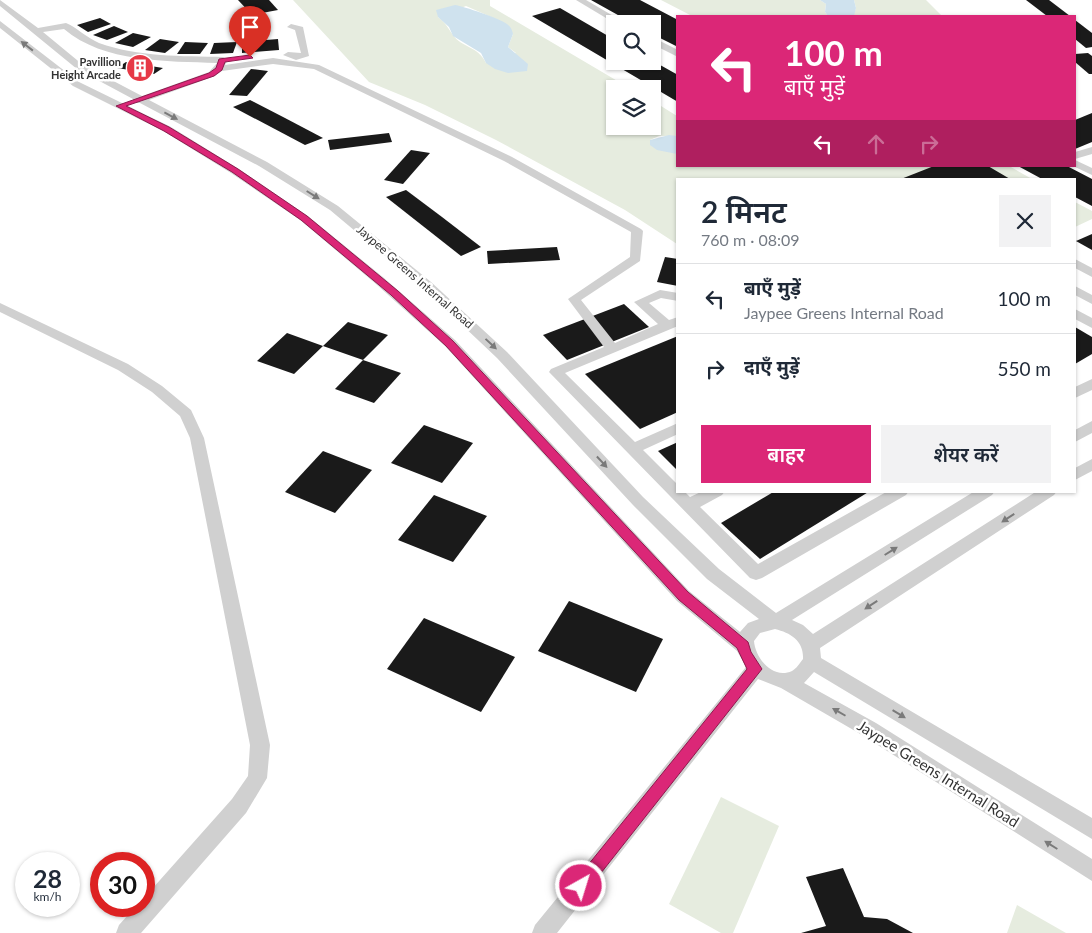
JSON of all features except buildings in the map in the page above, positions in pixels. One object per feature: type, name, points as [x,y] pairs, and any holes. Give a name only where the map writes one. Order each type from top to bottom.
[{"type":"street","points":[[580,0],[607,15]]},
{"type":"street","name":"Jaypee Greens Internal Road","points":[[0,2],[80,67],[263,164],[334,208],[420,279],[502,355],[638,501],[707,568],[775,622],[796,629],[812,653],[1092,829]]},
{"type":"street","name":"Jaypee Greens Internal Road","points":[[0,24],[76,84],[167,129],[235,171],[304,218],[380,281],[450,343],[684,596],[744,646],[745,654],[755,669],[763,674],[783,680],[869,729],[1092,871]]},
{"type":"street","points":[[36,31],[66,26],[80,37],[127,52],[157,57],[220,63],[273,61],[316,67],[508,159],[637,231],[636,258],[574,298],[612,348]]},
{"type":"street","points":[[117,104],[207,71],[220,63],[282,54],[303,56],[306,54],[298,28],[291,27]]},
{"type":"street","points":[[661,45],[676,53]]},
{"type":"street","points":[[1076,156],[1092,150]]},
{"type":"street","points":[[1076,163],[1092,172]]},
{"type":"street","points":[[1076,264],[1092,273]]},
{"type":"street","points":[[1076,291],[1092,300]]},
{"type":"street","points":[[672,323],[640,302],[660,294],[676,297]]},
{"type":"street","points":[[0,307],[123,367],[157,389],[186,413],[196,438],[260,745],[257,778],[239,806],[127,933]]},
{"type":"street","points":[[1076,315],[1092,324]]},
{"type":"street","points":[[672,323],[556,372],[676,493]]},
{"type":"street","points":[[1076,392],[1092,384]]},
{"type":"street","points":[[1076,436],[1092,426]]},
{"type":"street","points":[[633,449],[676,429]]},
{"type":"street","points":[[1076,473],[1092,464]]},
{"type":"street","points":[[676,493],[756,573],[896,493]]},
{"type":"street","points":[[689,506],[712,493]]},
{"type":"street","points":[[744,646],[746,638],[757,626],[775,622],[984,493]]},
{"type":"street","points":[[783,680],[802,675],[812,653],[1046,493]]},
{"type":"street","points":[[543,933],[755,669]]},
{"type":"shaded area","points":[[293,0],[490,0],[490,6],[616,80],[606,80],[606,135],[661,135],[661,106],[676,115],[676,136],[659,136],[650,140],[676,153],[676,167],[1011,167],[1030,178],[676,178],[676,243],[625,210],[496,140],[425,105],[369,82]],"holes":[[[466,6],[498,20],[513,34],[508,47],[516,53],[486,63],[479,53],[457,39],[438,17]]]},
{"type":"shaded area","points":[[661,0],[820,0],[826,4],[825,12],[827,15],[690,15]]},
{"type":"shaded area","points":[[854,0],[926,0],[941,15],[853,15],[856,8]]},
{"type":"shaded area","points":[[1076,203],[1092,211],[1092,219],[1076,227]]},
{"type":"shaded area","points":[[721,797],[779,826],[733,933],[721,933],[669,904]]},
{"type":"shaded area","points":[[1017,905],[1066,933],[1007,933]]},
{"type":"water","points":[[820,0],[854,0],[856,8],[854,15],[827,15],[825,12],[826,4]]},
{"type":"water","points":[[455,5],[490,16],[508,25],[513,34],[508,47],[528,64],[527,71],[508,73],[495,69],[486,63],[481,53],[453,36],[449,27],[438,17],[436,10]]},
{"type":"water","points":[[669,135],[676,136],[676,154],[657,150],[650,145],[650,140]]},
{"type":"place","name":"Pavillion Height Arcade","points":[[140,68]]},
{"type":"route","points":[[250,57],[222,60],[219,68],[212,74],[120,106],[167,129],[235,171],[304,218],[394,293],[450,343],[684,596],[744,646],[745,654],[755,669],[581,886]]}]
